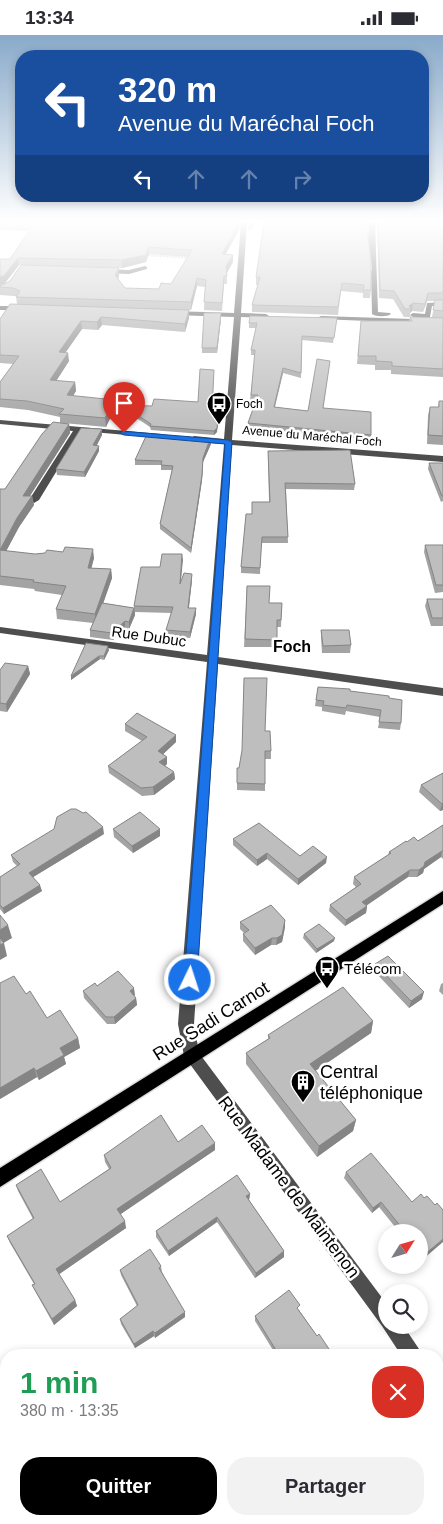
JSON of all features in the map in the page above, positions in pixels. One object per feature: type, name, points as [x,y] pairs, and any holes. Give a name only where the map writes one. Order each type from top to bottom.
[{"type":"main road","name":"Rue Sadi Carnot","points":[[0,1177],[322,976],[443,897]]},
{"type":"street","points":[[192,1056],[186,1024],[213,671],[212,659],[238,292]]},
{"type":"street","points":[[375,292],[375,314]]},
{"type":"street","points":[[366,320],[365,314],[428,316],[429,304],[443,304]]},
{"type":"street","points":[[0,308],[30,309]]},
{"type":"street","points":[[165,313],[276,317]]},
{"type":"street","points":[[314,318],[443,322]]},
{"type":"street","points":[[0,422],[171,437]]},
{"type":"street","points":[[34,500],[78,429]]},
{"type":"street","name":"Avenue du Maréchal Foch","points":[[180,438],[443,459]]},
{"type":"street","name":"Rue Dubuc","points":[[0,630],[443,692]]},
{"type":"street","name":"Rue Madame de Maintenon","points":[[192,1056],[378,1307]]},
{"type":"street","points":[[398,1334],[409,1349]]},
{"type":"building","points":[[19,292],[193,292],[191,302],[16,297]]},
{"type":"building","points":[[205,292],[223,292],[222,303],[204,302]]},
{"type":"building","points":[[256,292],[340,292],[338,307],[252,305]]},
{"type":"building","points":[[395,292],[443,292],[428,293],[425,304],[413,303],[409,306],[411,309],[405,309]]},
{"type":"building","points":[[435,300],[443,300],[443,311],[433,310]]},
{"type":"building","points":[[10,304],[189,310],[185,324],[101,317],[97,322],[81,321],[59,352],[68,353],[50,380],[75,382],[67,395],[115,400],[105,418],[59,414],[64,409],[27,401],[0,399],[0,382],[19,356],[0,355],[0,319]]},
{"type":"building","points":[[204,313],[221,313],[217,348],[202,348]]},
{"type":"building","points":[[250,316],[337,318],[334,338],[302,336],[301,373],[283,368],[274,407],[308,411],[317,359],[330,361],[323,408],[371,412],[371,435],[248,423],[258,395],[251,395],[255,350],[251,350],[257,323],[249,323]]},
{"type":"building","points":[[410,317],[443,318],[443,369],[392,366],[392,362],[376,361],[376,356],[358,356],[361,321],[412,321]]},
{"type":"building","points":[[200,369],[214,370],[212,410],[219,410],[217,428],[214,431],[150,426],[151,424],[122,405],[152,406],[154,399],[198,402]]},
{"type":"building","points":[[439,401],[443,401],[443,436],[428,435],[430,407],[439,407]]},
{"type":"building","points":[[53,422],[69,424],[23,496],[32,496],[17,518],[0,550],[0,489],[5,489],[42,434]]},
{"type":"building","points":[[81,428],[102,429],[93,445],[99,446],[84,472],[56,469]]},
{"type":"building","points":[[147,434],[210,439],[203,458],[191,548],[160,524],[173,466],[161,465],[162,461],[135,460]]},
{"type":"building","points":[[350,450],[355,484],[285,483],[288,537],[262,537],[260,568],[241,567],[246,514],[252,514],[252,502],[270,502],[268,451]]},
{"type":"building","points":[[429,463],[443,463],[443,496],[442,496]]},
{"type":"building","points":[[425,545],[443,545],[443,585],[436,585]]},
{"type":"building","points":[[65,547],[93,549],[88,568],[111,569],[95,614],[56,609],[66,586],[0,576],[0,550],[35,554],[45,553],[47,550],[63,552]]},
{"type":"building","points":[[162,554],[182,554],[180,584],[184,573],[192,574],[188,608],[196,608],[190,632],[166,630],[173,607],[134,606],[141,567],[160,567]]},
{"type":"building","points":[[247,586],[270,586],[269,603],[282,603],[281,620],[277,620],[277,640],[245,639]]},
{"type":"building","points":[[427,599],[443,599],[443,618],[432,618]]},
{"type":"building","points":[[102,603],[134,608],[129,622],[125,621],[112,633],[90,630]]},
{"type":"building","points":[[321,630],[349,630],[351,645],[323,646]]},
{"type":"building","points":[[86,643],[108,646],[104,656],[99,656],[71,676]]},
{"type":"building","points":[[5,663],[28,666],[6,704],[0,703],[0,670]]},
{"type":"building","points":[[244,678],[267,678],[265,731],[270,731],[271,751],[265,751],[265,784],[237,783],[237,768],[239,768],[242,750]]},
{"type":"building","points":[[318,687],[350,689],[350,691],[389,696],[389,698],[402,700],[401,723],[379,722],[381,710],[347,705],[346,708],[323,705],[324,701],[316,700]]},
{"type":"building","points":[[137,713],[176,735],[158,751],[167,757],[159,762],[174,772],[153,787],[141,788],[108,766],[147,737],[125,724]]},
{"type":"building","points":[[443,773],[443,803],[442,804],[421,785]]},
{"type":"building","points":[[71,809],[76,809],[83,813],[86,812],[103,827],[29,873],[40,885],[3,908],[0,905],[0,877],[20,864],[11,855],[54,829],[57,817]]},
{"type":"building","points":[[140,812],[160,829],[132,846],[113,829]]},
{"type":"building","points":[[259,823],[300,856],[313,846],[327,857],[298,879],[267,853],[257,860],[233,839]]},
{"type":"building","points":[[443,825],[443,851],[425,862],[424,866],[419,870],[410,870],[362,902],[367,906],[346,920],[330,905],[361,884],[354,877],[391,853],[389,852],[414,837],[418,841]]},
{"type":"building","points":[[271,905],[285,920],[282,935],[272,938],[255,948],[243,934],[249,930],[240,922]]},
{"type":"building","points":[[0,915],[8,925],[0,930]]},
{"type":"building","points":[[319,924],[335,938],[317,949],[304,934]]},
{"type":"building","points":[[388,956],[424,992],[411,1001],[375,964]]},
{"type":"building","points":[[118,971],[134,988],[130,991],[136,998],[114,1017],[106,1017],[83,991],[95,983],[97,986]]},
{"type":"building","points":[[14,976],[26,994],[30,991],[47,1018],[60,1010],[78,1038],[60,1048],[64,1055],[36,1071],[34,1068],[0,1088],[0,983]]},
{"type":"building","name":"Central téléphonique","points":[[343,987],[373,1021],[310,1064],[356,1120],[319,1146],[246,1053],[270,1038],[268,1035]]},
{"type":"building","points":[[161,1115],[178,1142],[202,1125],[215,1143],[117,1209],[125,1221],[56,1269],[75,1300],[52,1319],[32,1285],[35,1284],[7,1236],[34,1218],[16,1185],[41,1169],[60,1202],[111,1168],[104,1155]]},
{"type":"building","points":[[371,1153],[412,1202],[421,1194],[424,1198],[427,1196],[435,1205],[437,1203],[443,1210],[443,1239],[428,1252],[428,1224],[399,1224],[381,1202],[373,1208],[346,1172]]},
{"type":"building","points":[[237,1175],[250,1194],[246,1196],[284,1251],[256,1273],[217,1217],[168,1251],[156,1231]]},
{"type":"building","points":[[150,1249],[185,1312],[155,1333],[153,1331],[134,1344],[120,1319],[138,1305],[120,1270]]},
{"type":"building","points":[[289,1290],[300,1305],[297,1308],[329,1349],[275,1349],[255,1316]]},
{"type":"place","name":"Foch","points":[[219,425]]},
{"type":"place","name":"Télécom","points":[[327,989]]},
{"type":"place","name":"Central téléphonique","points":[[303,1103]]},
{"type":"district","name":"Foch","points":[[292,646]]},
{"type":"route","points":[[124,433],[228,442],[190,980]]}]
